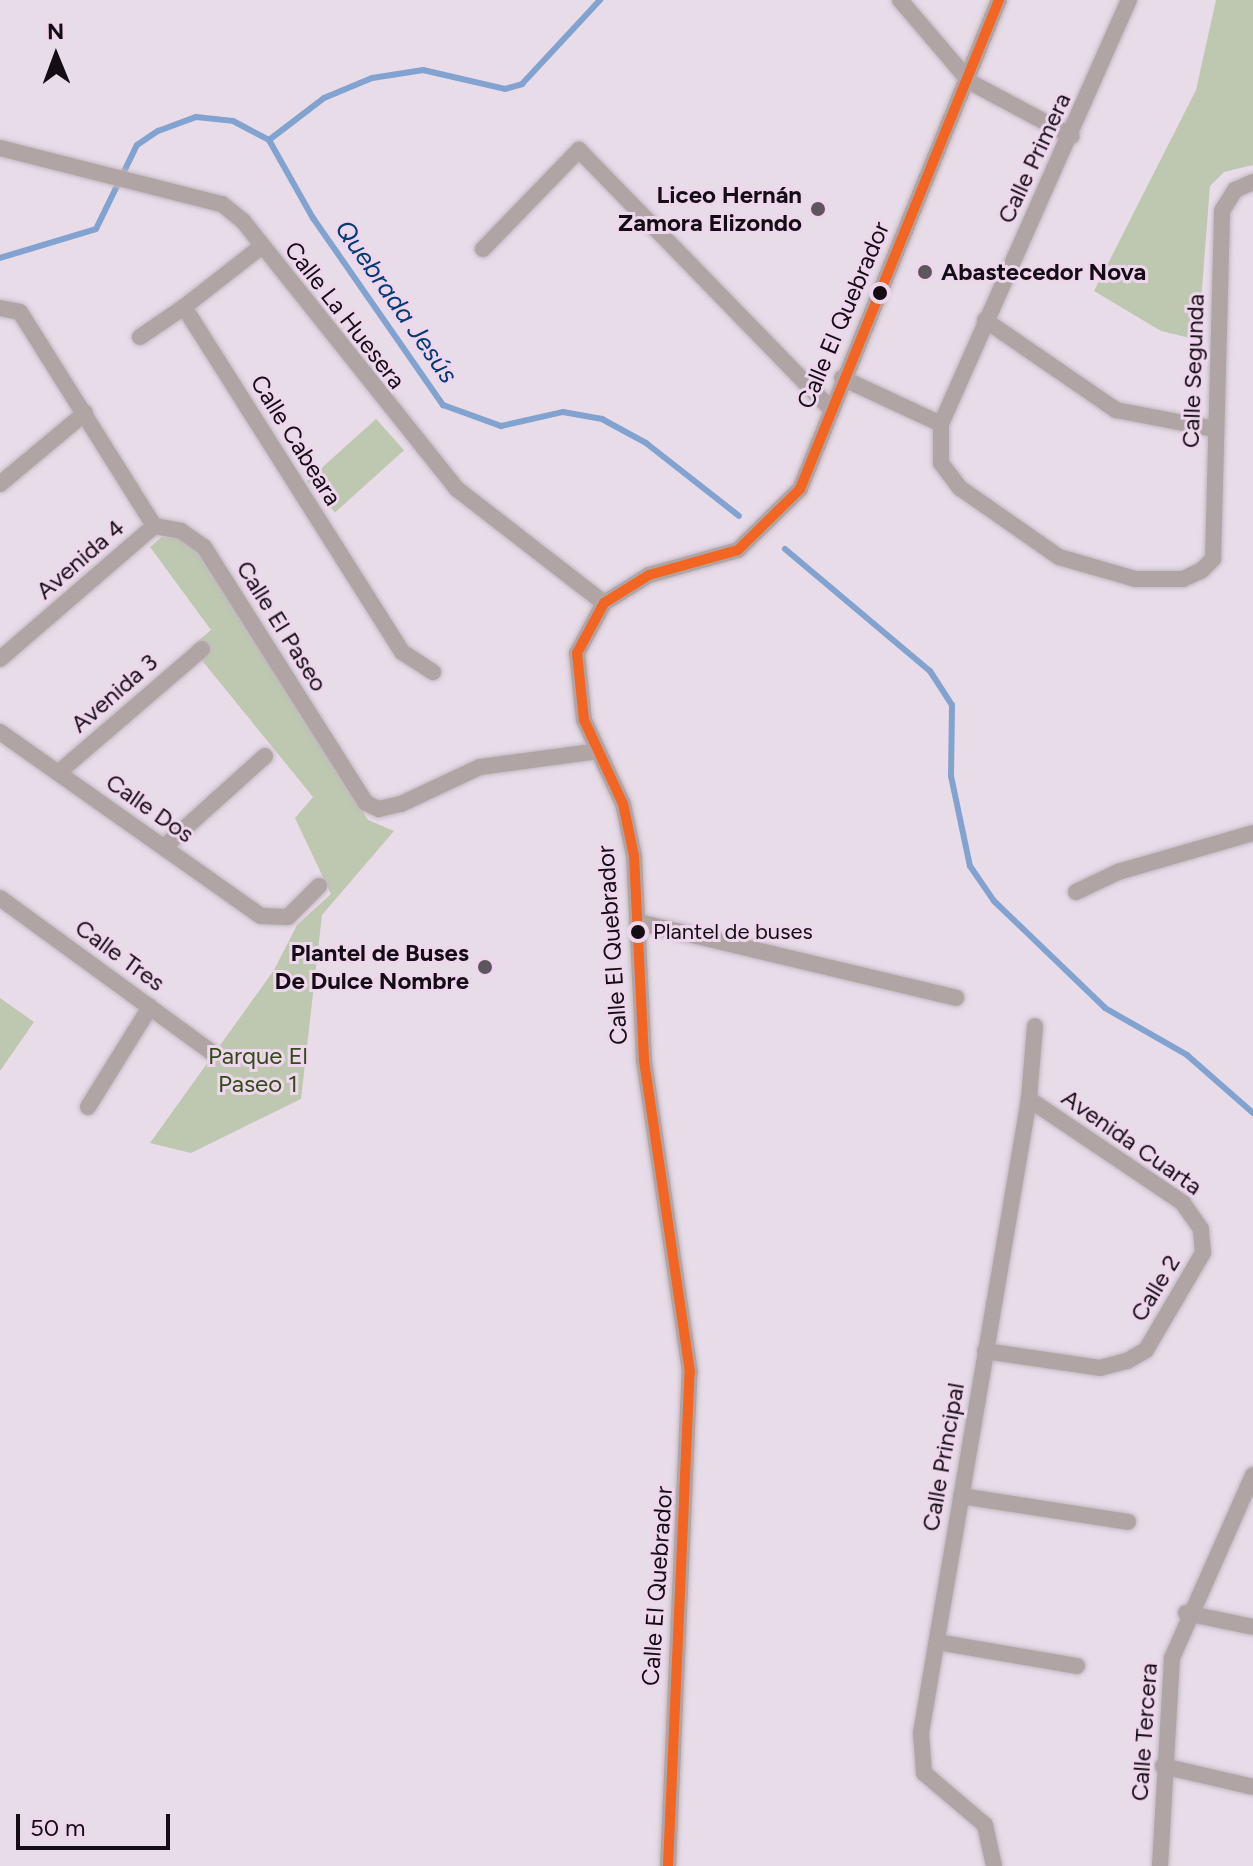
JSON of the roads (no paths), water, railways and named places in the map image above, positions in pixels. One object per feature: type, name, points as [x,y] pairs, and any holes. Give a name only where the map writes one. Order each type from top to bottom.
[{"type":"street","points":[[900,0],[970,82],[1071,136]]},
{"type":"street","name":"Calle El Quebrador","points":[[668,1866],[690,1372],[644,1060],[638,922],[623,804],[584,720],[577,653],[604,603],[649,575],[738,550],[764,532],[800,489],[829,407],[970,82],[999,0]]},
{"type":"street","name":"Calle Primera","points":[[941,424],[1129,0]]},
{"type":"street","name":"Calle La Huesera","points":[[0,148],[147,182],[222,204],[262,246],[457,489],[604,603]]},
{"type":"street","points":[[483,249],[579,150],[829,407]]},
{"type":"street","name":"Calle Segunda","points":[[941,424],[941,463],[960,488],[1059,557],[1135,579],[1183,579],[1213,559],[1222,211],[1235,190],[1253,182]]},
{"type":"street","points":[[140,337],[262,246]]},
{"type":"street","name":"Calle Cabeara","points":[[184,307],[402,652],[433,672]]},
{"type":"street","points":[[0,308],[20,312],[154,526]]},
{"type":"street","points":[[985,320],[1116,410],[1215,429]]},
{"type":"street","points":[[842,378],[941,424]]},
{"type":"street","points":[[0,484],[85,413]]},
{"type":"street","name":"Avenida 4","points":[[0,659],[154,526]]},
{"type":"street","name":"Calle El Paseo","points":[[154,526],[181,531],[204,547],[366,803],[379,809],[480,767],[598,751]]},
{"type":"street","name":"Avenida 3","points":[[58,773],[202,649]]},
{"type":"street","name":"Calle Dos","points":[[0,732],[273,921],[288,917],[319,886]]},
{"type":"street","points":[[164,847],[265,756]]},
{"type":"street","points":[[1076,892],[1118,872],[1253,833]]},
{"type":"street","name":"Calle Tres","points":[[0,898],[211,1052]]},
{"type":"street","points":[[638,922],[956,998]]},
{"type":"street","points":[[88,1107],[150,1007]]},
{"type":"street","name":"Calle Principal","points":[[994,1866],[985,1825],[937,1787],[921,1759],[937,1642],[1029,1099],[1035,1026]]},
{"type":"street","name":"Avenida Cuarta","points":[[1029,1099],[1183,1203],[1201,1229]]},
{"type":"street","name":"Calle 2","points":[[985,1351],[1100,1368],[1127,1361],[1146,1350],[1203,1253],[1201,1229]]},
{"type":"street","name":"Calle Tercera","points":[[1160,1866],[1163,1766],[1172,1658],[1186,1613],[1253,1475]]},
{"type":"street","points":[[961,1496],[1128,1522]]},
{"type":"street","points":[[1186,1613],[1253,1627]]},
{"type":"street","points":[[937,1642],[1077,1666]]},
{"type":"street","points":[[1163,1766],[1253,1787]]},
{"type":"waterway","points":[[269,140],[324,98],[372,78],[423,70],[505,89],[522,84],[600,0]]},
{"type":"waterway","points":[[0,258],[96,229],[137,145],[158,131],[196,117],[233,121],[269,140]]},
{"type":"waterway","name":"Quebrada Jesús","points":[[269,140],[313,218],[443,405],[501,426],[563,412],[602,419],[646,443],[739,516]]},
{"type":"waterway","name":"Quebrada Jesús","points":[[785,549],[930,671],[952,705],[951,776],[970,866],[994,901],[1105,1008],[1187,1055],[1253,1113]]},
{"type":"place","name":"Liceo Hernán Zamora Elizondo","points":[[818,209]]},
{"type":"place","name":"Abastecedor Nova","points":[[925,272]]},
{"type":"place","name":"Plantel de buses","points":[[638,932]]},
{"type":"place","name":"Plantel de Buses De Dulce Nombre","points":[[485,967]]},
{"type":"park label","name":"Parque El Paseo 1","points":[[258,1070]]}]
